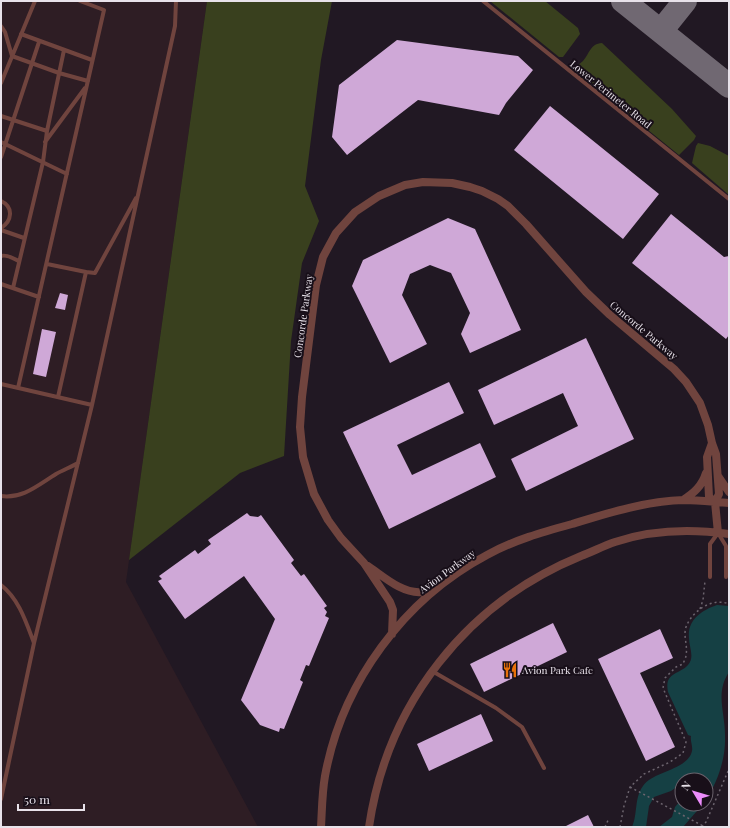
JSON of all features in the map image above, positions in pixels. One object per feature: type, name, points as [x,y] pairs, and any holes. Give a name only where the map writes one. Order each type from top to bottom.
[{"type":"street","name":"Concorde Parkway","points":[[392,634],[393,610],[390,602],[364,563],[341,538],[328,520],[314,494],[307,473],[301,443],[300,427],[302,397],[316,285],[323,257],[336,233],[355,212],[379,196],[394,189],[423,182],[452,183],[470,186],[508,206],[526,224],[586,292],[610,315],[674,369],[686,382],[703,408],[716,454],[719,494],[715,502],[718,533]]},
{"type":"street","name":"Concorde Parkway","points":[[712,443],[706,457],[709,497],[715,502]]},
{"type":"street","points":[[683,500],[695,492],[703,482],[707,468]]},
{"type":"street","points":[[717,474],[729,492]]},
{"type":"street","name":"Avion Parkway","points":[[321,827],[322,796],[326,775],[332,749],[346,708],[366,670],[392,634],[413,609],[438,588],[488,554],[511,543],[536,534],[622,509],[653,504],[683,500],[729,503]]},
{"type":"street","points":[[369,827],[377,786],[394,737],[418,691],[432,670],[457,641],[484,615],[520,588],[547,572],[615,542],[674,531],[729,534]]},
{"type":"street","name":"Concorde Parkway","points":[[364,563],[399,586],[411,591],[422,592],[438,588]]},
{"type":"lane","points":[[1,83],[35,1]]},
{"type":"lane","points":[[18,388],[104,10],[80,1]]},
{"type":"lane","points":[[1,799],[34,643],[92,405],[139,193],[175,26],[176,1]]},
{"type":"lane","name":"Lower Perimeter Road","points":[[483,1],[729,199]]},
{"type":"lane","points":[[1,26],[5,32],[12,56]]},
{"type":"lane","points":[[21,34],[39,42],[92,60]]},
{"type":"lane","points":[[1,157],[3,143],[13,120],[39,42]]},
{"type":"lane","points":[[13,288],[43,162],[47,130],[64,50]]},
{"type":"lane","points":[[12,56],[59,73],[88,81]]},
{"type":"lane","points":[[45,143],[86,86]]},
{"type":"lane","points":[[1,116],[47,130]]},
{"type":"lane","points":[[3,143],[67,174]]},
{"type":"lane","points":[[46,264],[95,273],[139,193]]},
{"type":"lane","points":[[1,201],[8,206],[11,212],[10,219],[1,229],[24,238]]},
{"type":"lane","points":[[1,256],[4,255],[19,261]]},
{"type":"lane","points":[[58,397],[86,272]]},
{"type":"lane","points":[[1,284],[39,297]]},
{"type":"lane","points":[[1,384],[92,405]]},
{"type":"lane","points":[[1,496],[19,494],[34,489],[56,474],[78,463]]},
{"type":"lane","points":[[710,577],[710,544],[718,533],[726,546],[726,577]]},
{"type":"lane","points":[[1,585],[13,597],[21,611],[34,643]]},
{"type":"lane","points":[[432,670],[496,708],[522,727],[544,768]]},
{"type":"path","points":[[700,609],[703,600],[705,578]]},
{"type":"path","points":[[620,827],[624,806],[630,787],[644,774],[683,754],[686,742],[664,688],[664,683],[665,678],[676,667],[683,664],[687,654],[685,639],[686,627],[700,609],[709,604],[724,602],[729,604]]},
{"type":"path","points":[[630,787],[702,826],[706,822],[729,769]]},
{"type":"path","points":[[605,827],[609,818]]},
{"type":"shaded area","points":[[1,1],[207,1],[126,582],[258,827],[1,827]]},
{"type":"shaded area","points":[[207,1],[332,1],[321,60],[305,186],[319,221],[302,263],[291,341],[284,456],[240,473],[129,560]]},
{"type":"shaded area","points":[[490,1],[545,1],[578,28],[580,34],[563,57],[559,57]]},
{"type":"shaded area","points":[[602,43],[672,109],[696,136],[679,155],[574,70],[595,45]]},
{"type":"shaded area","points":[[698,143],[710,146],[729,156],[729,195],[692,163]]},
{"type":"shaded area","points":[[717,605],[729,606],[729,672],[722,687],[725,744],[723,761],[718,777],[714,785],[714,772],[674,772],[674,789],[654,797],[649,806],[646,827],[632,827],[638,796],[643,786],[654,777],[684,762],[692,751],[691,736],[688,735],[668,692],[667,686],[670,677],[690,662],[690,626],[701,613]]},
{"type":"shaded area","points":[[674,810],[674,812],[696,812],[683,827],[659,827],[672,817]]},
{"type":"building","points":[[397,40],[518,56],[533,70],[506,103],[499,115],[418,100],[347,155],[332,137],[339,85]]},
{"type":"building","points":[[550,106],[659,194],[623,239],[514,150]]},
{"type":"building","points":[[671,214],[724,257],[729,256],[729,335],[726,339],[632,263]]},
{"type":"building","points":[[448,218],[475,229],[521,330],[470,353],[461,334],[470,313],[451,273],[430,265],[410,274],[402,295],[427,344],[390,363],[352,286],[363,260]]},
{"type":"building","points":[[60,293],[68,295],[65,310],[55,308]]},
{"type":"building","points":[[42,329],[56,332],[46,377],[33,374]]},
{"type":"building","points":[[586,338],[634,439],[526,491],[511,459],[578,426],[563,393],[494,425],[478,390]]},
{"type":"building","points":[[449,382],[464,413],[397,445],[412,475],[480,443],[496,477],[389,529],[343,432]]},
{"type":"building","points":[[247,513],[250,516],[258,517],[261,515],[294,560],[291,563],[301,576],[304,574],[327,606],[324,608],[327,612],[325,616],[329,618],[309,666],[306,665],[300,680],[303,682],[284,729],[280,728],[279,732],[260,725],[241,700],[275,619],[244,576],[185,619],[158,581],[162,579],[159,576],[195,550],[198,554],[211,544],[208,540]]},
{"type":"building","points":[[553,623],[567,652],[484,692],[470,664]]},
{"type":"building","points":[[660,629],[673,658],[640,673],[675,747],[646,761],[598,659]]},
{"type":"building","points":[[481,714],[493,741],[429,771],[417,744]]},
{"type":"building","points":[[588,815],[594,827],[564,827]]},
{"type":"taxiway","points":[[623,1],[729,86]]},
{"type":"taxiway","points":[[661,31],[685,1]]},
{"type":"place","name":"Avion Park Cafe","points":[[510,670]]}]
